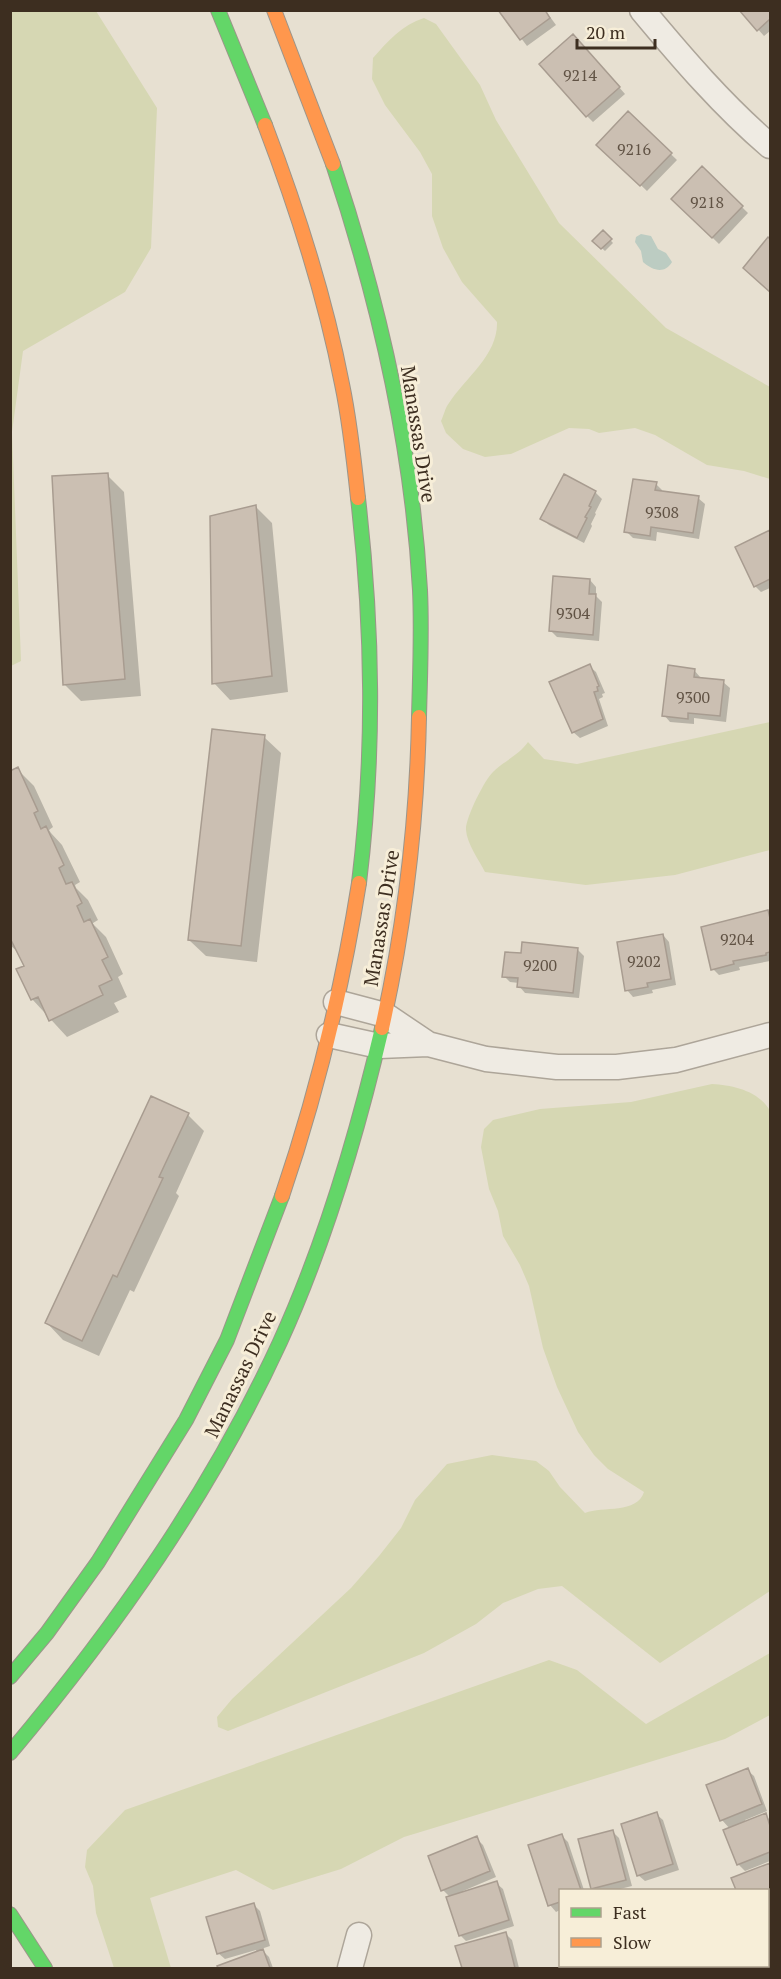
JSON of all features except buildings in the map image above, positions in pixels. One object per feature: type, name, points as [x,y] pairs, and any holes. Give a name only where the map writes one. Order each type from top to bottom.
[{"type":"street","name":"Manassas Drive","points":[[10,1677],[96,1566],[182,1428],[223,1349],[290,1177],[314,1096],[353,920],[364,840],[371,746],[371,649],[354,462],[337,362],[322,297],[295,206],[260,107],[218,10]]},
{"type":"street","name":"Manassas Drive","points":[[10,1753],[63,1692],[126,1609],[182,1524],[233,1433],[280,1341],[311,1263],[370,1085],[399,942],[413,847],[419,756],[420,589],[400,420],[358,236],[328,146],[274,10]]},
{"type":"street","points":[[642,10],[696,73],[771,146]]},
{"type":"street","points":[[336,1002],[385,1015],[428,1044]]},
{"type":"street","points":[[329,1035],[379,1046],[428,1044],[486,1059],[557,1067],[617,1067],[676,1060],[771,1035]]},
{"type":"street","points":[[10,1914],[45,1968]]},
{"type":"street","points":[[350,1968],[359,1935]]},
{"type":"green space","points":[[11,10],[96,11],[157,108],[151,248],[125,292],[23,351],[12,432],[21,661],[11,666]]},
{"type":"green space","points":[[424,18],[436,24],[480,85],[496,120],[559,223],[666,328],[770,387],[770,479],[744,471],[707,465],[655,435],[635,428],[599,433],[589,429],[569,428],[511,454],[485,457],[463,449],[446,433],[441,421],[446,407],[487,355],[496,334],[497,322],[462,282],[443,248],[432,216],[432,174],[420,152],[385,105],[372,79],[373,58],[402,29]]},
{"type":"green space","points":[[770,722],[770,850],[675,875],[586,885],[485,872],[469,841],[467,825],[485,782],[493,772],[528,742],[544,759],[577,764]]},
{"type":"green space","points":[[712,1084],[745,1090],[759,1098],[770,1111],[770,1591],[660,1663],[562,1586],[538,1589],[503,1603],[476,1624],[424,1653],[228,1731],[218,1727],[217,1717],[232,1699],[351,1588],[379,1556],[401,1528],[415,1500],[447,1464],[492,1455],[536,1461],[549,1471],[560,1487],[585,1513],[627,1506],[640,1499],[644,1492],[608,1469],[594,1455],[578,1432],[557,1387],[543,1348],[529,1286],[503,1236],[498,1211],[489,1189],[481,1147],[484,1129],[493,1120],[540,1109],[631,1102]]},
{"type":"green space","points":[[770,1653],[770,1715],[725,1739],[404,1837],[341,1869],[273,1890],[236,1870],[150,1898],[171,1968],[114,1968],[96,1913],[93,1886],[85,1867],[87,1850],[125,1810],[549,1660],[577,1670],[646,1724]]},
{"type":"shaded area","points":[[641,234],[651,236],[658,249],[666,253],[672,262],[669,266],[659,270],[643,262],[641,251],[635,242],[636,237]]},
{"type":"traffic: fast","points":[[218,10],[265,125]]},
{"type":"traffic: fast","points":[[333,164],[379,321],[410,481],[420,590],[419,717]]},
{"type":"traffic: fast","points":[[358,498],[367,595],[370,690],[368,786],[359,883]]},
{"type":"traffic: fast","points":[[10,1753],[87,1657],[159,1556],[224,1452],[253,1398],[297,1304],[326,1226],[351,1148],[382,1028]]},
{"type":"traffic: fast","points":[[10,1677],[47,1633],[98,1562],[186,1420],[227,1340],[282,1196]]},
{"type":"traffic: fast","points":[[10,1914],[45,1968]]},
{"type":"traffic: slow","points":[[274,10],[333,164]]},
{"type":"traffic: slow","points":[[265,125],[299,221],[327,318],[347,412],[358,498]]},
{"type":"traffic: slow","points":[[382,1028],[397,951],[408,873],[416,795],[419,717]]},
{"type":"traffic: slow","points":[[282,1196],[327,1041],[345,963],[359,883]]}]
